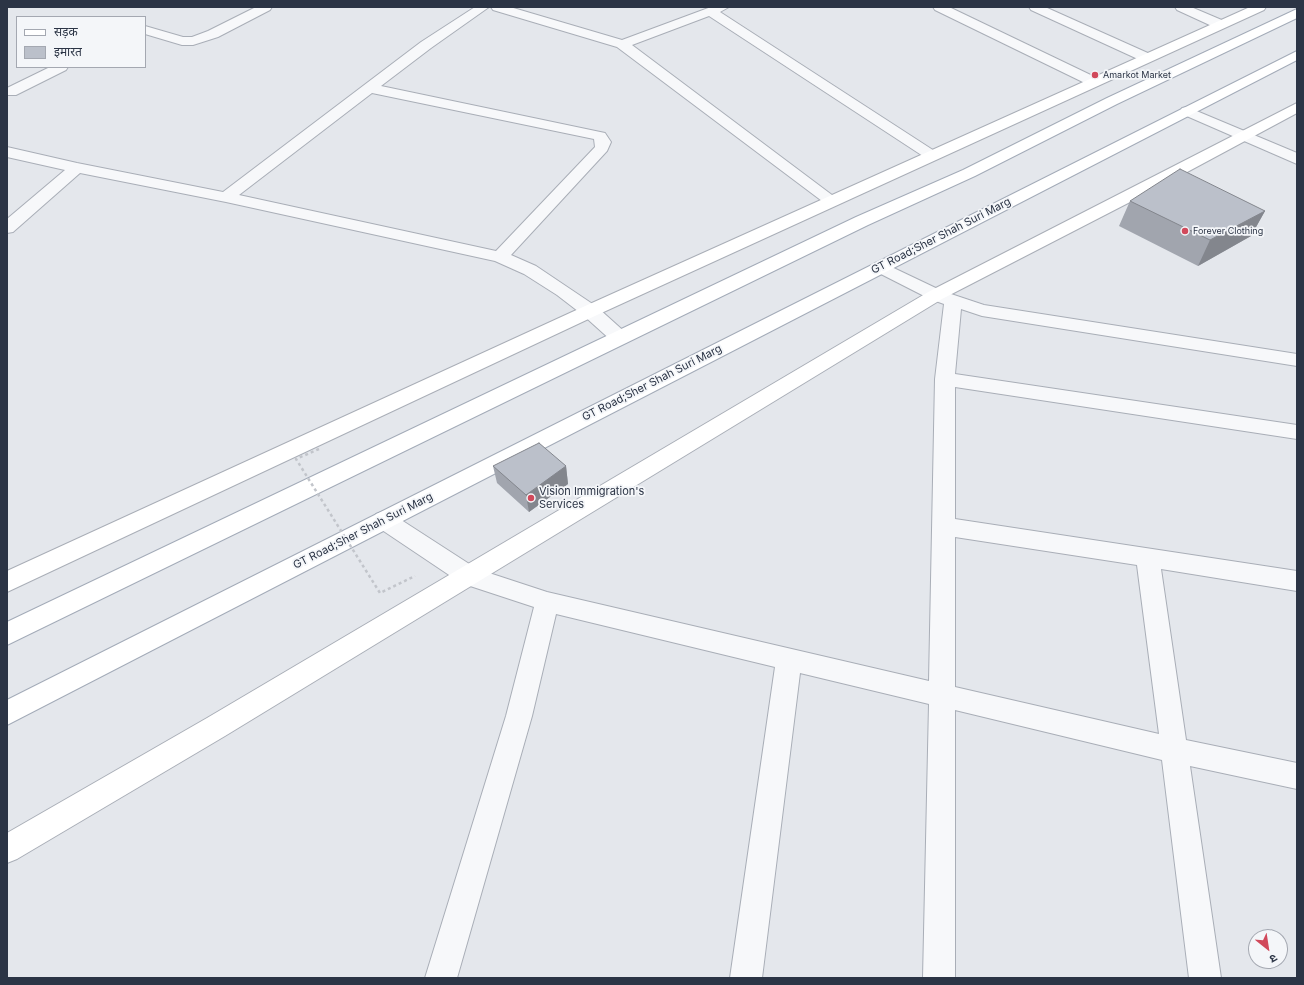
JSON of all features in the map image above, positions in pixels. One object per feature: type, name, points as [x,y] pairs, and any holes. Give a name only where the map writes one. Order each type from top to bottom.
[{"type":"main road","points":[[7,582],[590,311],[1094,82],[1145,57],[1260,7]]},
{"type":"main road","points":[[7,634],[862,222],[969,173],[1112,101],[1297,13]]},
{"type":"main road","name":"GT Road;Sher Shah Suri Marg","points":[[7,713],[1297,55]]},
{"type":"main road","points":[[7,849],[944,298],[1297,107]]},
{"type":"street","points":[[146,30],[182,41],[193,41],[213,34],[266,7]]},
{"type":"street","points":[[226,197],[426,45],[483,7]]},
{"type":"street","points":[[497,7],[622,44],[832,201]]},
{"type":"street","points":[[939,7],[1094,82]]},
{"type":"street","points":[[1035,7],[1145,57]]},
{"type":"street","points":[[1181,7],[1220,24]]},
{"type":"street","points":[[622,44],[717,9],[931,155]]},
{"type":"street","points":[[8,96],[59,68]]},
{"type":"street","points":[[369,88],[600,136],[603,142],[602,148],[500,257]]},
{"type":"street","points":[[1187,111],[1297,159]]},
{"type":"street","points":[[7,152],[77,168],[226,197],[500,257],[530,270],[590,311],[620,338]]},
{"type":"street","points":[[7,228],[77,168]]},
{"type":"street","points":[[881,267],[944,298],[992,312],[1297,360]]},
{"type":"street","points":[[939,978],[945,379],[944,298]]},
{"type":"street","points":[[945,379],[1297,432]]},
{"type":"street","points":[[384,520],[469,576],[547,602],[1173,750],[1297,776]]},
{"type":"street","points":[[943,526],[1297,581]]},
{"type":"street","points":[[1148,558],[1173,750],[1206,978]]},
{"type":"street","points":[[442,978],[519,716],[547,602]]},
{"type":"street","points":[[746,978],[789,660]]},
{"type":"path","points":[[319,449],[296,459],[380,593],[415,576]]},
{"type":"building","points":[[1180,169],[1265,211],[1210,240],[1130,201]]},
{"type":"building","points":[[539,443],[566,466],[526,495],[493,466]]},
{"type":"place","name":"Amarkot Market","points":[[1095,75]]},
{"type":"place","name":"Forever Clothing","points":[[1185,231]]},
{"type":"place","name":"Vision Immigration's Services","points":[[531,498]]}]
